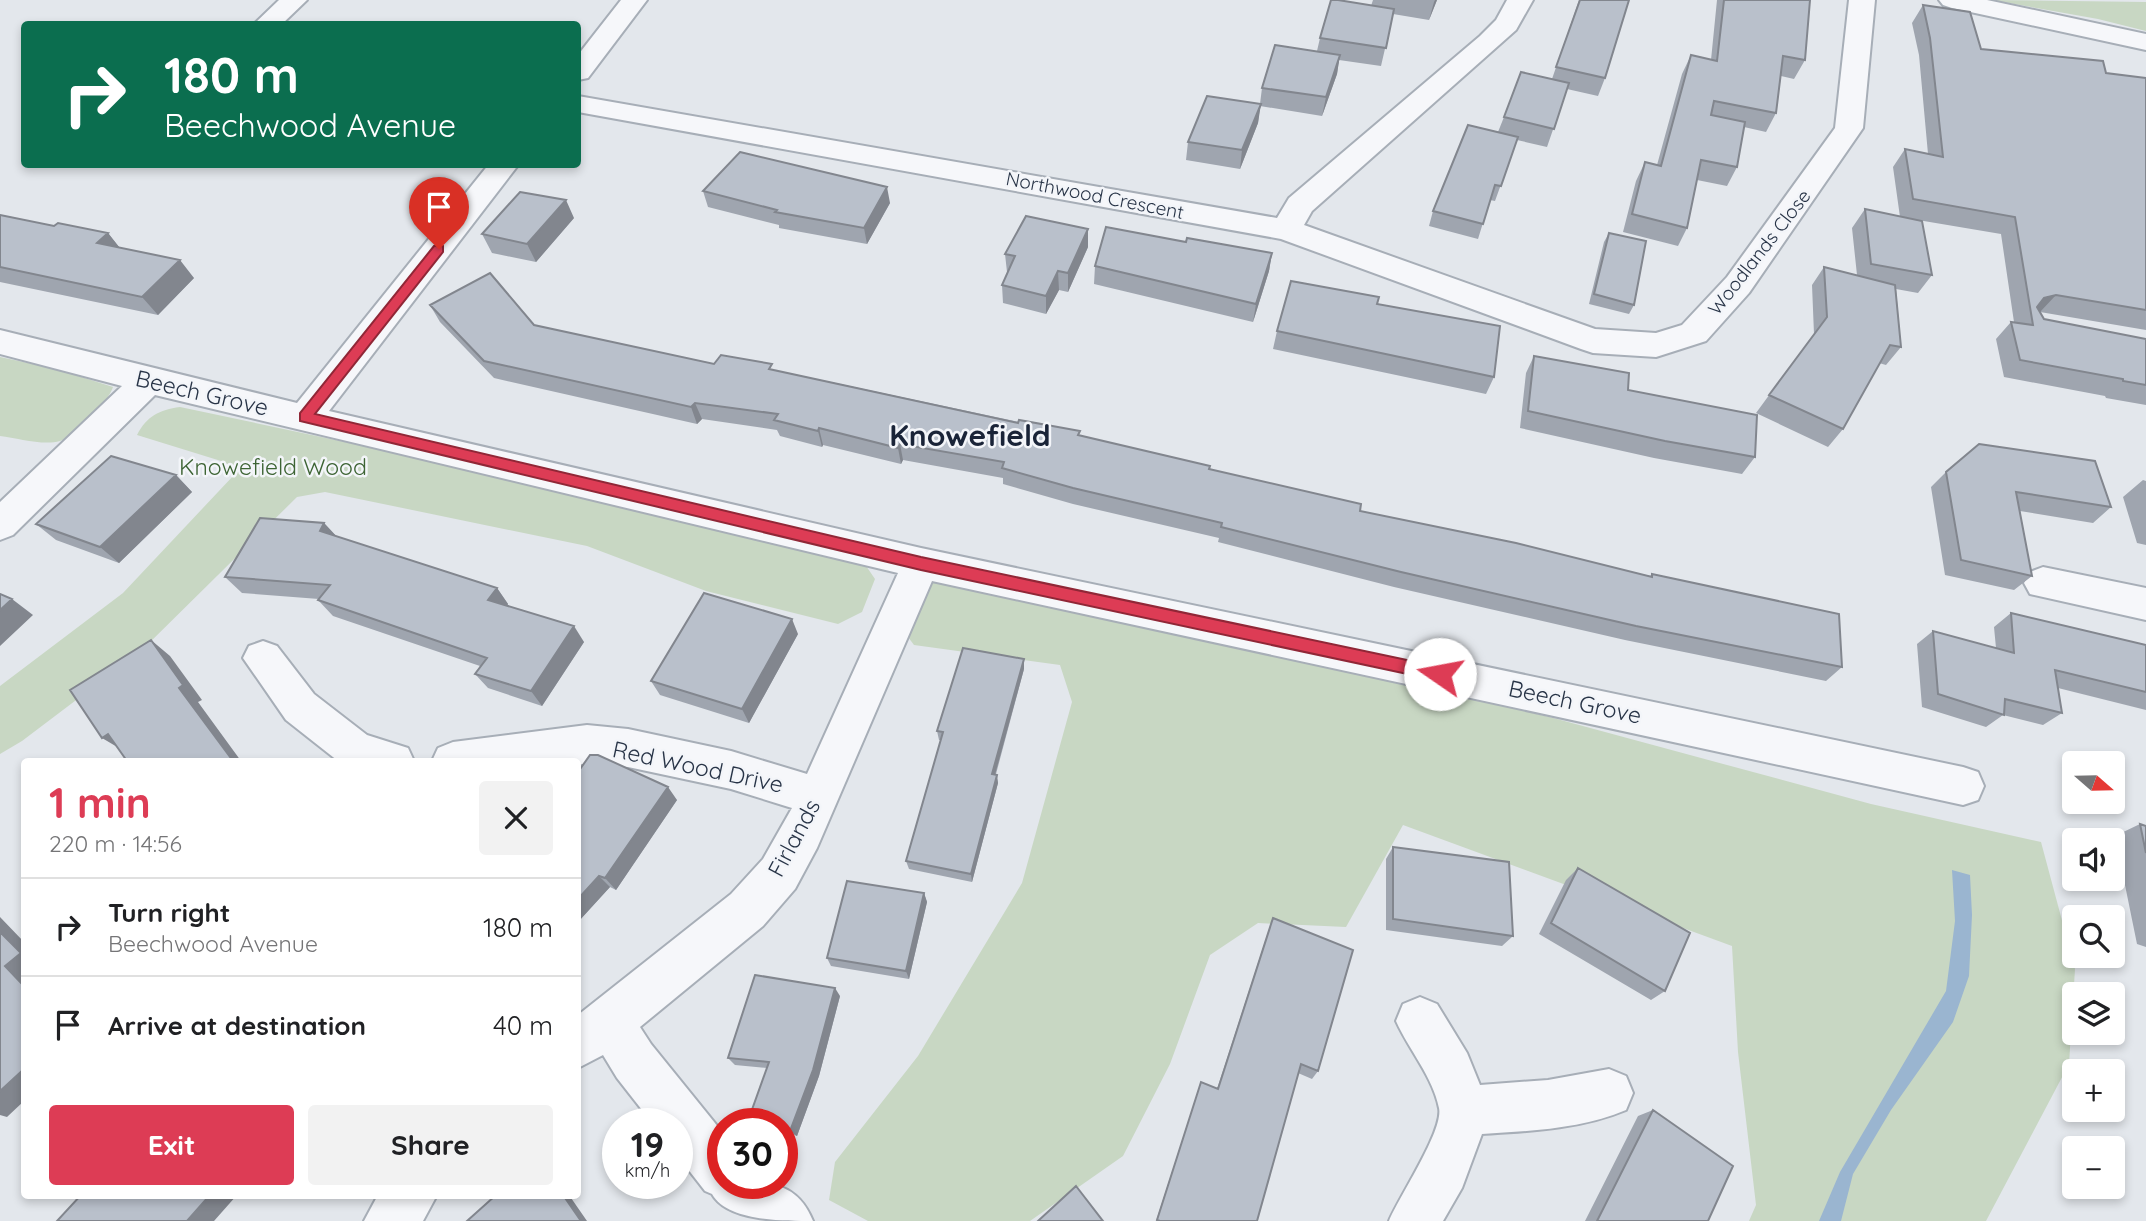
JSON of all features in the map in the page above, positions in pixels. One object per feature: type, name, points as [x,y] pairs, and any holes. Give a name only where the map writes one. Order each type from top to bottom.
[{"type":"street","points":[[270,21],[294,0]]},
{"type":"street","points":[[581,68],[634,0]]},
{"type":"street","points":[[1286,229],[1300,205],[1489,42],[1507,24],[1520,0]]},
{"type":"street","name":"Woodlands Close","points":[[1286,229],[1593,341],[1656,345],[1694,333],[1738,285],[1849,128],[1861,0]]},
{"type":"street","points":[[1952,0],[2146,42]]},
{"type":"street","name":"Northwood Crescent","points":[[581,105],[1286,229]]},
{"type":"street","points":[[305,417],[502,168]]},
{"type":"street","name":"Beech Grove","points":[[0,342],[148,381],[921,563],[1963,786]]},
{"type":"street","points":[[0,525],[36,493],[148,381]]},
{"type":"street","points":[[0,481],[36,493]]},
{"type":"street","name":"Firlands","points":[[594,1033],[747,910],[779,874],[802,834],[921,563]]},
{"type":"street","points":[[2043,583],[2146,604]]},
{"type":"street","points":[[263,658],[300,707],[356,751],[383,758]]},
{"type":"street","name":"Red Wood Drive","points":[[477,758],[587,744],[628,748],[730,770],[817,796]]},
{"type":"street","points":[[1415,1221],[1444,1170],[1465,1111],[1450,1070],[1420,1021]]},
{"type":"street","points":[[594,1033],[634,1061],[707,1153]]},
{"type":"street","points":[[1465,1111],[1548,1105],[1609,1093]]},
{"type":"street","points":[[390,1221],[409,1199]]},
{"type":"street","points":[[756,1199],[787,1221]]},
{"type":"green space","points":[[1992,0],[2146,2],[2146,31],[2098,19]]},
{"type":"green space","points":[[0,357],[56,369],[113,387],[91,418],[67,438],[38,442],[0,436]]},
{"type":"green space","name":"Knowefield Wood","points":[[180,407],[581,492],[862,560],[875,579],[862,612],[838,624],[706,591],[587,546],[325,492],[297,497],[141,651],[22,741],[0,754],[0,686],[123,593],[234,475],[233,467],[221,461],[137,435],[154,415]]},
{"type":"green space","points":[[962,576],[1095,602],[1557,719],[1871,804],[2041,842],[2062,920],[2062,968],[2075,969],[2074,982],[2062,982],[2062,1045],[2070,1045],[2069,1059],[2062,1059],[2062,1077],[1986,1221],[1749,1221],[1756,1205],[1738,1052],[1732,946],[1403,825],[1346,927],[1258,923],[1210,955],[1170,1064],[1123,1156],[1030,1221],[868,1221],[829,1200],[835,1162],[918,1056],[1022,883],[1072,702],[1060,665],[914,645],[896,621],[915,586]]},
{"type":"water","points":[[1952,870],[1970,875],[1972,915],[1969,976],[1953,1022],[1891,1110],[1853,1174],[1841,1221],[1819,1221],[1840,1172],[1946,991],[1955,921]]},
{"type":"building","points":[[1331,0],[1394,9],[1386,48],[1320,38]]},
{"type":"building","points":[[1580,0],[1629,0],[1605,78],[1556,67]]},
{"type":"building","points":[[1724,0],[1810,0],[1805,60],[1783,56],[1776,113],[1714,101],[1711,115],[1745,122],[1737,167],[1701,160],[1687,228],[1632,214],[1645,162],[1661,166],[1691,55],[1717,61]]},
{"type":"building","points":[[1923,5],[1970,12],[1981,49],[2103,61],[2106,73],[2146,78],[2146,310],[2056,295],[2044,298],[2037,307],[2044,319],[2146,339],[2146,385],[2020,360],[2011,322],[2033,325],[2015,217],[1913,199],[1905,149],[1943,157],[1930,38]]},
{"type":"building","points":[[1275,45],[1340,55],[1326,97],[1262,88]]},
{"type":"building","points":[[1521,72],[1569,83],[1554,129],[1504,117]]},
{"type":"building","points":[[1207,96],[1261,104],[1242,150],[1188,142]]},
{"type":"building","points":[[1468,125],[1518,137],[1501,186],[1495,185],[1483,224],[1433,211]]},
{"type":"building","points":[[740,152],[887,187],[864,228],[775,212],[777,210],[703,191]]},
{"type":"building","points":[[520,192],[566,200],[527,244],[482,234]]},
{"type":"building","points":[[1865,209],[1922,221],[1932,275],[1871,264]]},
{"type":"building","points":[[0,215],[108,233],[97,243],[180,260],[142,297],[0,267]]},
{"type":"building","points":[[1026,216],[1088,229],[1068,273],[1058,271],[1046,296],[1002,285],[1015,256],[1005,254]]},
{"type":"building","points":[[1106,227],[1186,242],[1187,238],[1272,253],[1256,304],[1095,266]]},
{"type":"building","points":[[1609,233],[1646,241],[1634,305],[1594,294]]},
{"type":"building","points":[[1824,267],[1895,285],[1901,347],[1890,345],[1843,429],[1769,395],[1827,317]]},
{"type":"building","points":[[490,273],[534,325],[714,364],[721,355],[772,364],[769,369],[1018,423],[1019,420],[1080,431],[1078,435],[1361,504],[1360,511],[1516,543],[1652,577],[1652,574],[1839,614],[1842,667],[1636,626],[1401,572],[1221,527],[1222,523],[1073,488],[1002,468],[1004,462],[900,444],[898,448],[819,428],[818,431],[774,420],[778,414],[695,403],[691,407],[484,361],[430,305]]},
{"type":"building","points":[[1291,281],[1379,297],[1377,304],[1500,326],[1494,377],[1277,331]]},
{"type":"building","points":[[1534,356],[1629,373],[1628,390],[1757,415],[1755,457],[1665,441],[1528,411]]},
{"type":"building","points":[[1979,444],[2095,461],[2111,507],[2016,492],[2032,576],[1961,560],[1946,472]]},
{"type":"building","points":[[111,456],[176,475],[100,547],[36,524]]},
{"type":"building","points":[[260,518],[324,523],[320,531],[497,588],[488,600],[574,626],[531,691],[475,674],[487,658],[318,600],[330,585],[225,577]]},
{"type":"building","points":[[704,593],[792,619],[742,709],[651,681]]},
{"type":"building","points":[[0,594],[12,599],[0,610]]},
{"type":"building","points":[[2011,613],[2146,645],[2146,692],[2055,670],[2062,713],[2005,699],[2004,715],[1938,694],[1933,631],[2014,653]]},
{"type":"building","points":[[151,640],[183,685],[179,688],[231,758],[125,758],[108,734],[102,738],[70,690]]},
{"type":"building","points":[[963,648],[1024,659],[992,774],[997,775],[971,874],[906,861],[943,732],[937,731]]},
{"type":"building","points":[[590,755],[598,755],[668,787],[605,878],[599,876],[581,896],[581,768]]},
{"type":"building","points":[[2140,824],[2146,826],[2146,853]]},
{"type":"building","points":[[1393,847],[1509,862],[1513,936],[1393,919]]},
{"type":"building","points":[[1578,868],[1690,933],[1665,991],[1551,923]]},
{"type":"building","points":[[847,881],[924,893],[906,971],[827,958]]},
{"type":"building","points":[[1273,918],[1353,950],[1318,1071],[1301,1064],[1257,1221],[1157,1220],[1201,1082],[1218,1089]]},
{"type":"building","points":[[0,932],[21,953],[5,966],[21,983],[21,1072],[0,1091]]},
{"type":"building","points":[[755,975],[835,988],[813,1070],[798,1110],[753,1108],[769,1062],[728,1058]]},
{"type":"building","points":[[1653,1110],[1733,1166],[1708,1221],[1597,1221]]},
{"type":"building","points":[[1076,1186],[1103,1221],[1038,1221]]},
{"type":"building","points":[[77,1199],[206,1199],[187,1221],[57,1221]]},
{"type":"building","points":[[492,1199],[566,1199],[581,1221],[467,1221]]},
{"type":"district","name":"Knowefield","points":[[970,436]]},
{"type":"route","points":[[439,249],[305,417],[921,563],[1440,674]]}]
